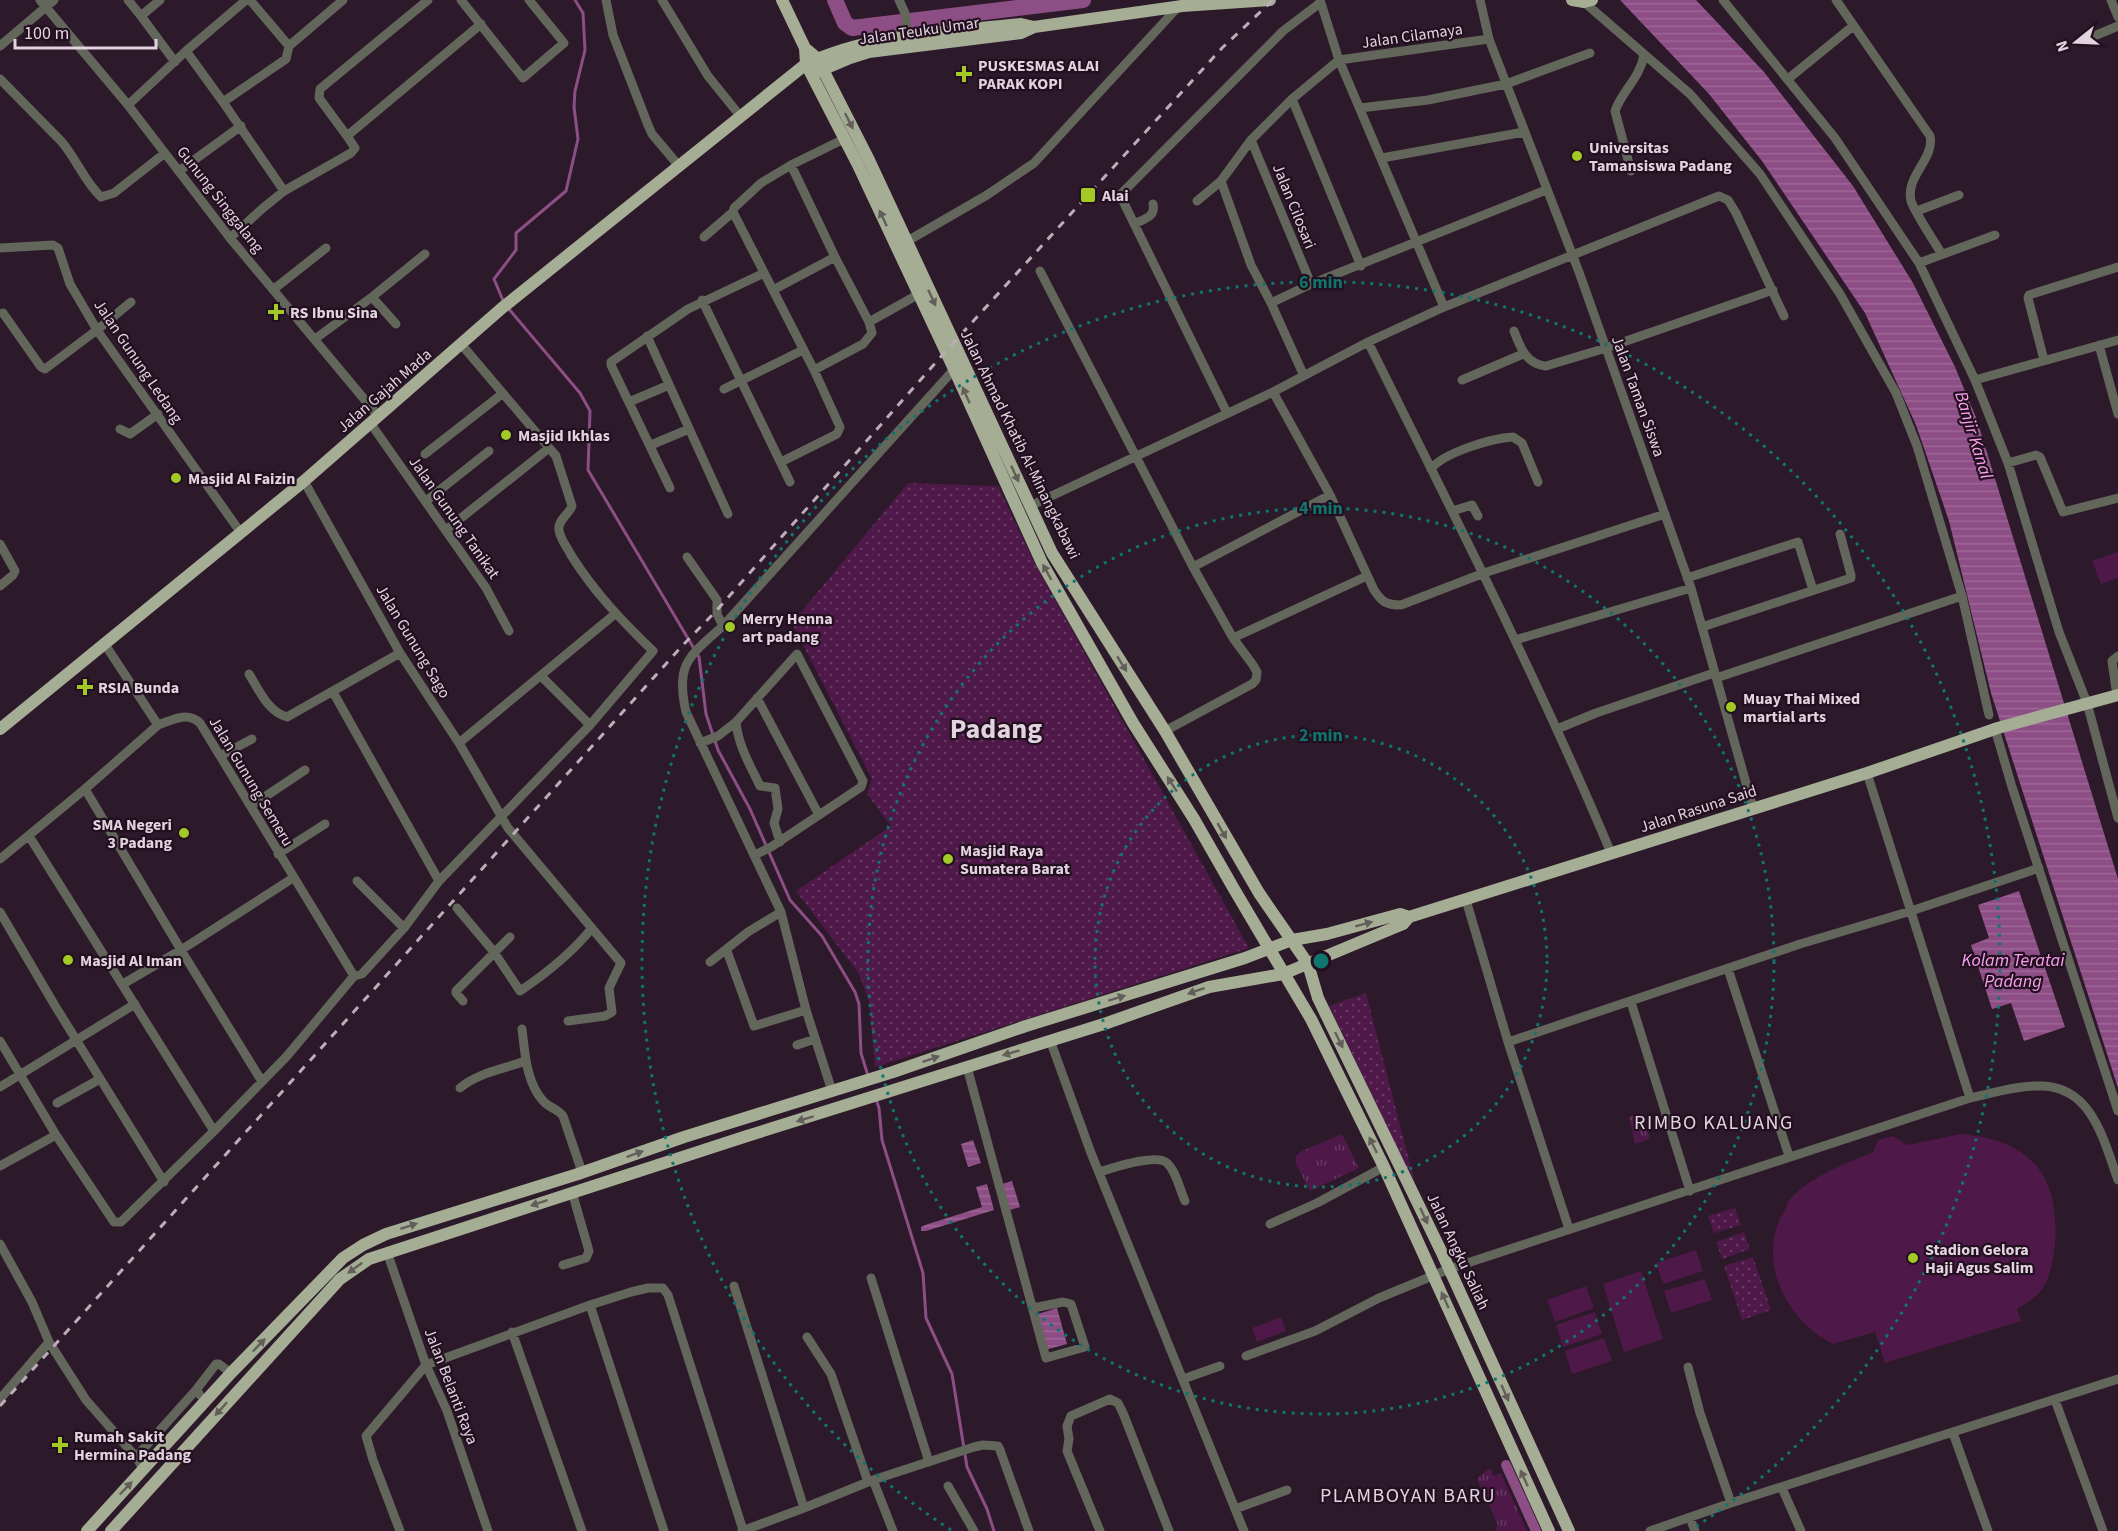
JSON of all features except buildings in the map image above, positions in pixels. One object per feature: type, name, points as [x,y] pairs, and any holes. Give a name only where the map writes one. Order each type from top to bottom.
[{"type":"main road","points":[[782,0],[814,66]]},
{"type":"main road","name":"Jalan Teuku Umar","points":[[814,66],[869,52],[1021,33],[1034,27],[1180,4],[1270,0]]},
{"type":"main road","name":"Jalan Teuku Umar","points":[[814,66],[878,40],[907,33],[1021,24],[1034,27]]},
{"type":"main road","name":"Jalan Gajah Mada","points":[[0,729],[304,481],[506,305],[741,117],[790,75],[814,66]]},
{"type":"main road","name":"Jalan Ahmad Khatib Al-Minangkabawi","points":[[814,66],[844,139],[863,162]]},
{"type":"main road","name":"Jalan Ahmad Khatib Al-Minangkabawi","points":[[814,66],[863,162],[958,364],[1052,554],[1165,731],[1259,893],[1308,964]]},
{"type":"main road","name":"Jalan Ahmad Khatib Al-Minangkabawi","points":[[901,244],[919,294],[958,364],[1042,564],[1133,723],[1194,819],[1283,974]]},
{"type":"main road","points":[[1076,623],[1090,614]]},
{"type":"main road","name":"Jalan Rasuna Said","points":[[1409,917],[2117,692]]},
{"type":"main road","points":[[87,1531],[231,1373],[343,1258],[386,1234],[855,1084],[1026,1026],[1245,958],[1292,940],[1327,934],[1401,914],[1409,917],[1403,924],[1283,974],[1209,987],[882,1095],[572,1192],[369,1259],[340,1279],[111,1531]]},
{"type":"main road","name":"Jalan Angku Saliah","points":[[1308,964],[1314,988],[1449,1269],[1569,1531]]},
{"type":"main road","name":"Jalan Angku Saliah","points":[[1283,974],[1298,995],[1384,1167],[1549,1531]]},
{"type":"main road","points":[[612,1162],[618,1178]]},
{"type":"street","points":[[0,46],[43,4],[54,0]]},
{"type":"street","points":[[128,0],[175,62]]},
{"type":"street","points":[[141,16],[160,0]]},
{"type":"street","points":[[128,105],[186,51],[248,0],[289,46]]},
{"type":"street","points":[[224,102],[286,59],[289,46],[343,0]]},
{"type":"street","points":[[230,238],[284,191],[351,153],[355,148],[319,98],[320,89],[428,0]]},
{"type":"street","points":[[461,0],[523,78],[564,44],[529,0]]},
{"type":"street","points":[[606,0],[613,35],[648,125],[664,150],[679,166]]},
{"type":"street","points":[[662,0],[708,76],[741,117]]},
{"type":"street","points":[[899,0],[905,13],[907,33]]},
{"type":"street","name":"Jalan Taman Siswa","points":[[1480,0],[1489,39],[1573,255],[1691,588],[1753,808]]},
{"type":"street","points":[[1723,0],[1835,138],[1919,263],[1975,380],[2008,463],[2118,818]]},
{"type":"street","points":[[1836,0],[1930,136],[1930,149],[1919,167],[1911,189],[1912,202],[1941,254]]},
{"type":"street","points":[[2111,0],[2118,16]]},
{"type":"street","points":[[1583,1],[1690,94],[1760,174],[1840,294],[1896,393],[1917,446],[1962,596],[1989,715]]},
{"type":"street","points":[[1227,413],[1120,200],[1120,195],[1283,31],[1320,2],[1339,60],[1444,307]]},
{"type":"street","name":"Gunung Singgalang","points":[[43,4],[128,105],[230,238],[315,339],[375,420]]},
{"type":"street","points":[[901,244],[987,195],[1034,163],[1180,4]]},
{"type":"street","points":[[347,136],[481,24]]},
{"type":"street","points":[[1788,79],[1853,26]]},
{"type":"street","points":[[2087,39],[2118,26]]},
{"type":"street","name":"Jalan Cilamaya","points":[[1339,60],[1489,39]]},
{"type":"street","points":[[186,51],[241,126],[284,191]]},
{"type":"street","points":[[1360,108],[1428,100],[1506,84],[1590,53]]},
{"type":"street","points":[[1631,171],[1615,111],[1617,103],[1642,67],[1644,55]]},
{"type":"street","points":[[1200,194],[1221,181],[1251,140],[1292,99],[1339,60]]},
{"type":"street","points":[[0,79],[70,151],[84,176],[101,197],[114,193],[165,153]]},
{"type":"street","points":[[1292,99],[1361,266]]},
{"type":"street","points":[[179,171],[241,126]]},
{"type":"street","points":[[1382,159],[1524,132]]},
{"type":"street","points":[[704,237],[761,183],[791,165],[844,139]]},
{"type":"street","name":"Jalan Cilosari","points":[[1251,140],[1311,284]]},
{"type":"street","points":[[791,165],[869,322],[872,333],[863,344],[814,370]]},
{"type":"street","points":[[1221,181],[1251,265],[1304,376]]},
{"type":"street","points":[[1271,303],[1311,284],[1361,266],[1546,190]]},
{"type":"street","points":[[1030,506],[1273,392],[1368,342],[1444,307],[1722,195],[1736,213],[1784,316]]},
{"type":"street","points":[[1917,211],[1959,195]]},
{"type":"street","points":[[1134,224],[1152,214],[1155,210],[1154,204]]},
{"type":"street","points":[[733,212],[814,370],[840,430],[831,438],[781,462]]},
{"type":"street","points":[[1919,263],[1995,235]]},
{"type":"street","name":"Jalan Gunung Ledang","points":[[0,248],[52,245],[58,248],[70,284],[97,330],[241,533]]},
{"type":"street","points":[[274,289],[326,248]]},
{"type":"street","points":[[315,339],[424,255]]},
{"type":"street","points":[[773,290],[835,257]]},
{"type":"street","points":[[2044,360],[2029,295],[2118,267]]},
{"type":"street","points":[[1040,271],[1193,567],[1233,638],[1257,672],[1256,680],[1252,684],[1165,731]]},
{"type":"street","points":[[670,488],[611,362],[702,300],[764,273]]},
{"type":"street","points":[[1514,331],[1522,354],[1543,366],[1606,348],[1773,290]]},
{"type":"street","points":[[869,322],[919,294]]},
{"type":"street","points":[[372,297],[396,324]]},
{"type":"street","points":[[702,300],[790,482]]},
{"type":"street","points":[[3,313],[44,369],[51,366],[131,302]]},
{"type":"street","points":[[646,336],[728,513]]},
{"type":"street","points":[[1975,380],[2118,340]]},
{"type":"street","points":[[1368,342],[1484,573],[1557,729],[1611,853]]},
{"type":"street","points":[[0,1041],[56,1135],[114,1222],[121,1222],[164,1182],[261,1080],[287,1056],[354,976],[362,974],[404,928],[439,881],[590,725],[654,651],[615,614],[585,578],[562,538],[558,530],[559,523],[569,513],[572,506],[559,463],[549,448],[461,344]]},
{"type":"street","points":[[2099,345],[2118,414]]},
{"type":"street","points":[[724,389],[804,350]]},
{"type":"street","points":[[1462,380],[1522,354]]},
{"type":"street","points":[[832,1091],[806,1010],[780,912],[767,849],[686,712],[681,677],[690,656],[723,626],[958,364]]},
{"type":"street","points":[[629,402],[669,385]]},
{"type":"street","points":[[1273,392],[1330,495],[1366,576],[1381,601],[1388,605],[1401,605],[1484,573],[1665,514]]},
{"type":"street","points":[[425,454],[502,394]]},
{"type":"street","points":[[120,429],[130,434],[158,414]]},
{"type":"street","name":"Jalan Gunung Tanikat","points":[[375,420],[426,501],[486,588],[509,631]]},
{"type":"street","points":[[651,445],[690,429]]},
{"type":"street","points":[[1431,469],[1436,462],[1449,454],[1513,437],[1522,443],[1538,482]]},
{"type":"street","points":[[446,530],[549,448]]},
{"type":"street","points":[[426,501],[489,451]]},
{"type":"street","points":[[2008,463],[2033,455],[2040,457],[2063,512],[2118,498]]},
{"type":"street","name":"Jalan Gunung Sago","points":[[304,481],[400,653],[459,743],[501,816],[517,840],[621,963],[609,988],[613,1010],[605,1016],[568,1021]]},
{"type":"street","points":[[1193,567],[1330,495]]},
{"type":"street","points":[[1452,511],[1472,505],[1478,516]]},
{"type":"street","points":[[1702,627],[1851,577],[1840,534]]},
{"type":"street","points":[[1687,578],[1798,542],[1813,590]]},
{"type":"street","points":[[0,544],[15,571],[0,586]]},
{"type":"street","points":[[687,557],[717,600],[717,614],[723,626]]},
{"type":"street","points":[[1233,638],[1366,576]]},
{"type":"street","points":[[1515,640],[1691,588]]},
{"type":"street","points":[[1557,729],[1596,713],[1962,596]]},
{"type":"street","points":[[459,743],[615,614]]},
{"type":"street","points":[[0,859],[158,725],[104,643]]},
{"type":"street","points":[[249,674],[271,708],[278,715],[287,717],[400,653]]},
{"type":"street","points":[[704,742],[718,736],[736,722],[797,654],[863,781],[861,787],[767,849]]},
{"type":"street","points":[[2117,692],[2112,661],[2118,656]]},
{"type":"street","points":[[541,676],[590,725]]},
{"type":"street","points":[[333,692],[439,881]]},
{"type":"street","points":[[757,698],[819,815]]},
{"type":"street","name":"Jalan Gunung Semeru","points":[[158,725],[178,718],[192,717],[200,723],[354,976]]},
{"type":"street","points":[[736,722],[744,753],[760,786],[775,788],[778,808],[767,849]]},
{"type":"street","points":[[1995,729],[2118,1111]]},
{"type":"street","points":[[220,756],[252,739]]},
{"type":"street","points":[[251,806],[305,770]]},
{"type":"street","points":[[1867,773],[1970,1098]]},
{"type":"street","points":[[85,789],[180,950],[261,1080]]},
{"type":"street","points":[[278,854],[325,824]]},
{"type":"street","points":[[29,836],[214,1131]]},
{"type":"street","points":[[1508,1042],[1800,944],[1911,911],[2039,868]]},
{"type":"street","points":[[123,984],[293,878]]},
{"type":"street","points":[[357,881],[404,928]]},
{"type":"street","points":[[1466,900],[1508,1042],[1569,1229]]},
{"type":"street","points":[[457,908],[494,952],[520,992],[549,972],[592,928]]},
{"type":"street","points":[[0,912],[164,1182]]},
{"type":"street","points":[[710,962],[727,951],[748,932],[780,912]]},
{"type":"street","points":[[463,1001],[456,991],[510,937]]},
{"type":"street","points":[[727,951],[754,1026],[806,1010]]},
{"type":"street","points":[[1728,969],[1789,1156]]},
{"type":"street","points":[[1631,1002],[1690,1191]]},
{"type":"street","points":[[0,1087],[135,1004]]},
{"type":"street","points":[[522,1029],[525,1061],[539,1095],[545,1103],[560,1111],[563,1116],[582,1172]]},
{"type":"street","points":[[797,1045],[815,1039]]},
{"type":"street","points":[[1050,1040],[1099,1172],[1244,1531]]},
{"type":"street","points":[[460,1088],[472,1079],[477,1079],[496,1069],[525,1061]]},
{"type":"street","points":[[967,1067],[1046,1358],[1085,1347],[1071,1304],[1064,1302],[1033,1308]]},
{"type":"street","points":[[57,1103],[100,1079]]},
{"type":"street","points":[[1246,1356],[1315,1331],[1379,1298],[1433,1274],[1970,1098],[2043,1086],[2066,1090],[2078,1098],[2098,1125],[2118,1180]]},
{"type":"street","points":[[0,1166],[56,1135]]},
{"type":"street","points":[[1099,1172],[1150,1160],[1166,1162],[1171,1168],[1185,1201]]},
{"type":"street","points":[[1270,1224],[1317,1203],[1384,1167]]},
{"type":"street","points":[[563,1265],[586,1257],[589,1251],[572,1192]]},
{"type":"street","points":[[0,1244],[32,1302],[49,1342],[86,1400],[136,1457],[144,1470]]},
{"type":"street","name":"Jalan Belanti Raya","points":[[387,1252],[426,1365],[447,1412],[488,1531]]},
{"type":"street","points":[[871,1278],[929,1462]]},
{"type":"street","points":[[734,1286],[804,1508]]},
{"type":"street","points":[[400,1531],[366,1436],[426,1365],[512,1332],[648,1288],[663,1288],[666,1292],[742,1531],[871,1481],[963,1450],[993,1445],[998,1446],[1029,1531]]},
{"type":"street","points":[[590,1305],[664,1531]]},
{"type":"street","points":[[512,1332],[582,1531]]},
{"type":"street","points":[[807,1337],[831,1374],[871,1481],[893,1531]]},
{"type":"street","points":[[0,1399],[49,1342]]},
{"type":"street","points":[[136,1457],[216,1364],[231,1373]]},
{"type":"street","points":[[1183,1379],[1220,1366]]},
{"type":"street","points":[[1688,1367],[1700,1413],[1731,1503]]},
{"type":"street","points":[[1650,1531],[2118,1379]]},
{"type":"street","points":[[195,1390],[206,1400]]},
{"type":"street","points":[[1100,1531],[1067,1451],[1069,1439],[1067,1426],[1071,1416],[1110,1399],[1118,1402],[1123,1413],[1169,1531]]},
{"type":"street","points":[[2055,1400],[2103,1531]]},
{"type":"street","points":[[1953,1433],[1988,1531]]},
{"type":"street","points":[[948,1486],[974,1531]]},
{"type":"street","points":[[1782,1488],[1801,1531]]},
{"type":"street","points":[[1235,1509],[1287,1490]]},
{"type":"street","points":[[1690,1518],[1695,1531]]},
{"type":"green space","points":[[908,483],[998,486],[1034,562],[1249,948],[875,1067],[869,1001],[859,974],[796,891],[891,826],[867,794],[872,779],[792,623]]},
{"type":"green space","points":[[2118,552],[2118,578],[2101,584],[2092,561]]},
{"type":"green space","points":[[1366,993],[1416,1187],[1329,1006]]},
{"type":"green space","points":[[1641,1113],[1650,1139],[1635,1144],[1629,1117]]},
{"type":"green space","points":[[1342,1134],[1359,1168],[1310,1191],[1296,1164],[1296,1156],[1300,1152]]},
{"type":"green space","name":"Stadion Gelora Haji Agus Salim","points":[[1961,1134],[2003,1143],[2022,1153],[2039,1169],[2051,1194],[2056,1226],[2050,1272],[2040,1293],[2017,1309],[2021,1321],[1885,1363],[1875,1332],[1833,1344],[1817,1334],[1790,1306],[1775,1270],[1773,1251],[1776,1232],[1791,1199],[1800,1189],[1819,1176],[1873,1152],[1878,1140],[1893,1136],[1907,1145]]},
{"type":"green space","points":[[1735,1208],[1741,1225],[1714,1233],[1708,1216]]},
{"type":"green space","points":[[1744,1232],[1750,1249],[1722,1259],[1716,1242]]},
{"type":"green space","points":[[1696,1250],[1703,1271],[1663,1284],[1656,1263]]},
{"type":"green space","points":[[1753,1257],[1771,1310],[1742,1320],[1724,1266]]},
{"type":"green space","points":[[1641,1271],[1663,1339],[1624,1352],[1603,1284]]},
{"type":"green space","points":[[1705,1279],[1712,1300],[1671,1313],[1664,1291]]},
{"type":"green space","points":[[1586,1286],[1594,1308],[1555,1322],[1547,1300]]},
{"type":"green space","points":[[1595,1312],[1602,1334],[1563,1347],[1556,1325]]},
{"type":"green space","points":[[1281,1317],[1286,1331],[1257,1342],[1252,1328]]},
{"type":"green space","points":[[1604,1338],[1612,1361],[1572,1374],[1565,1351]]},
{"type":"green space","points":[[1491,1469],[1493,1476],[1501,1473],[1527,1531],[1495,1531],[1498,1525],[1477,1479],[1486,1470]]},
{"type":"water","name":"Banjir Kanal","points":[[1620,0],[1696,0],[1764,72],[1853,186],[1913,283],[1955,367],[1977,420],[2118,879],[2118,1088],[1991,693],[1949,521],[1916,425],[1865,313],[1762,161],[1709,94]]},
{"type":"water","name":"Kolam Teratai Padang","points":[[2019,891],[2065,1027],[2024,1041],[2011,1003],[1992,1009],[1971,945],[1989,938],[1978,905]]},
{"type":"water","points":[[973,1140],[981,1163],[968,1167],[961,1144]]},
{"type":"water","points":[[1012,1181],[1020,1207],[1010,1210],[1002,1184]]},
{"type":"water","points":[[987,1184],[994,1210],[921,1231],[921,1227],[925,1225],[982,1207],[976,1187]]},
{"type":"water","points":[[1057,1308],[1067,1344],[1045,1350],[1035,1315]]},
{"type":"waterway","points":[[504,303],[494,279],[516,250],[516,233],[566,191],[578,139],[574,107],[575,91],[585,50],[583,13],[575,0]]},
{"type":"waterway","points":[[835,0],[845,23],[852,28],[1083,0]]},
{"type":"waterway","points":[[508,308],[580,393],[590,411],[588,470],[699,657],[706,714],[718,750],[750,809],[790,900],[822,936],[855,992],[859,1004],[861,1053],[868,1076]]},
{"type":"waterway","points":[[876,1099],[882,1140],[923,1273],[926,1318],[952,1374],[967,1467],[987,1509],[994,1531]]},
{"type":"waterway","points":[[1506,1465],[1536,1531]]},
{"type":"railway","points":[[0,1406],[682,646],[717,610],[946,351],[1222,48],[1273,0]]},
{"type":"place","name":"PUSKESMAS ALAI PARAK KOPI","points":[[964,74]]},
{"type":"place","name":"Universitas Tamansiswa Padang","points":[[1577,156]]},
{"type":"place","name":"Alai","points":[[1088,195]]},
{"type":"place","name":"RS Ibnu Sina","points":[[276,312]]},
{"type":"place","name":"Masjid Ikhlas","points":[[506,435]]},
{"type":"place","name":"Masjid Al Faizin","points":[[176,478]]},
{"type":"place","name":"Merry Henna art padang","points":[[730,627]]},
{"type":"place","name":"RSIA Bunda","points":[[85,687]]},
{"type":"place","name":"Muay Thai Mixed martial arts","points":[[1731,707]]},
{"type":"place","name":"SMA Negeri 3 Padang","points":[[184,833]]},
{"type":"place","name":"Masjid Raya Sumatera Barat","points":[[948,859]]},
{"type":"place","name":"Masjid Al Iman","points":[[68,960]]},
{"type":"place","name":"Stadion Gelora Haji Agus Salim","points":[[1913,1258]]},
{"type":"place","name":"Rumah Sakit Hermina Padang","points":[[60,1445]]},
{"type":"district","name":"Padang","points":[[996,728]]},
{"type":"district","name":"RIMBO KALUANG","points":[[1714,1122]]},
{"type":"district","name":"PLAMBOYAN BARU","points":[[1408,1495]]}]
